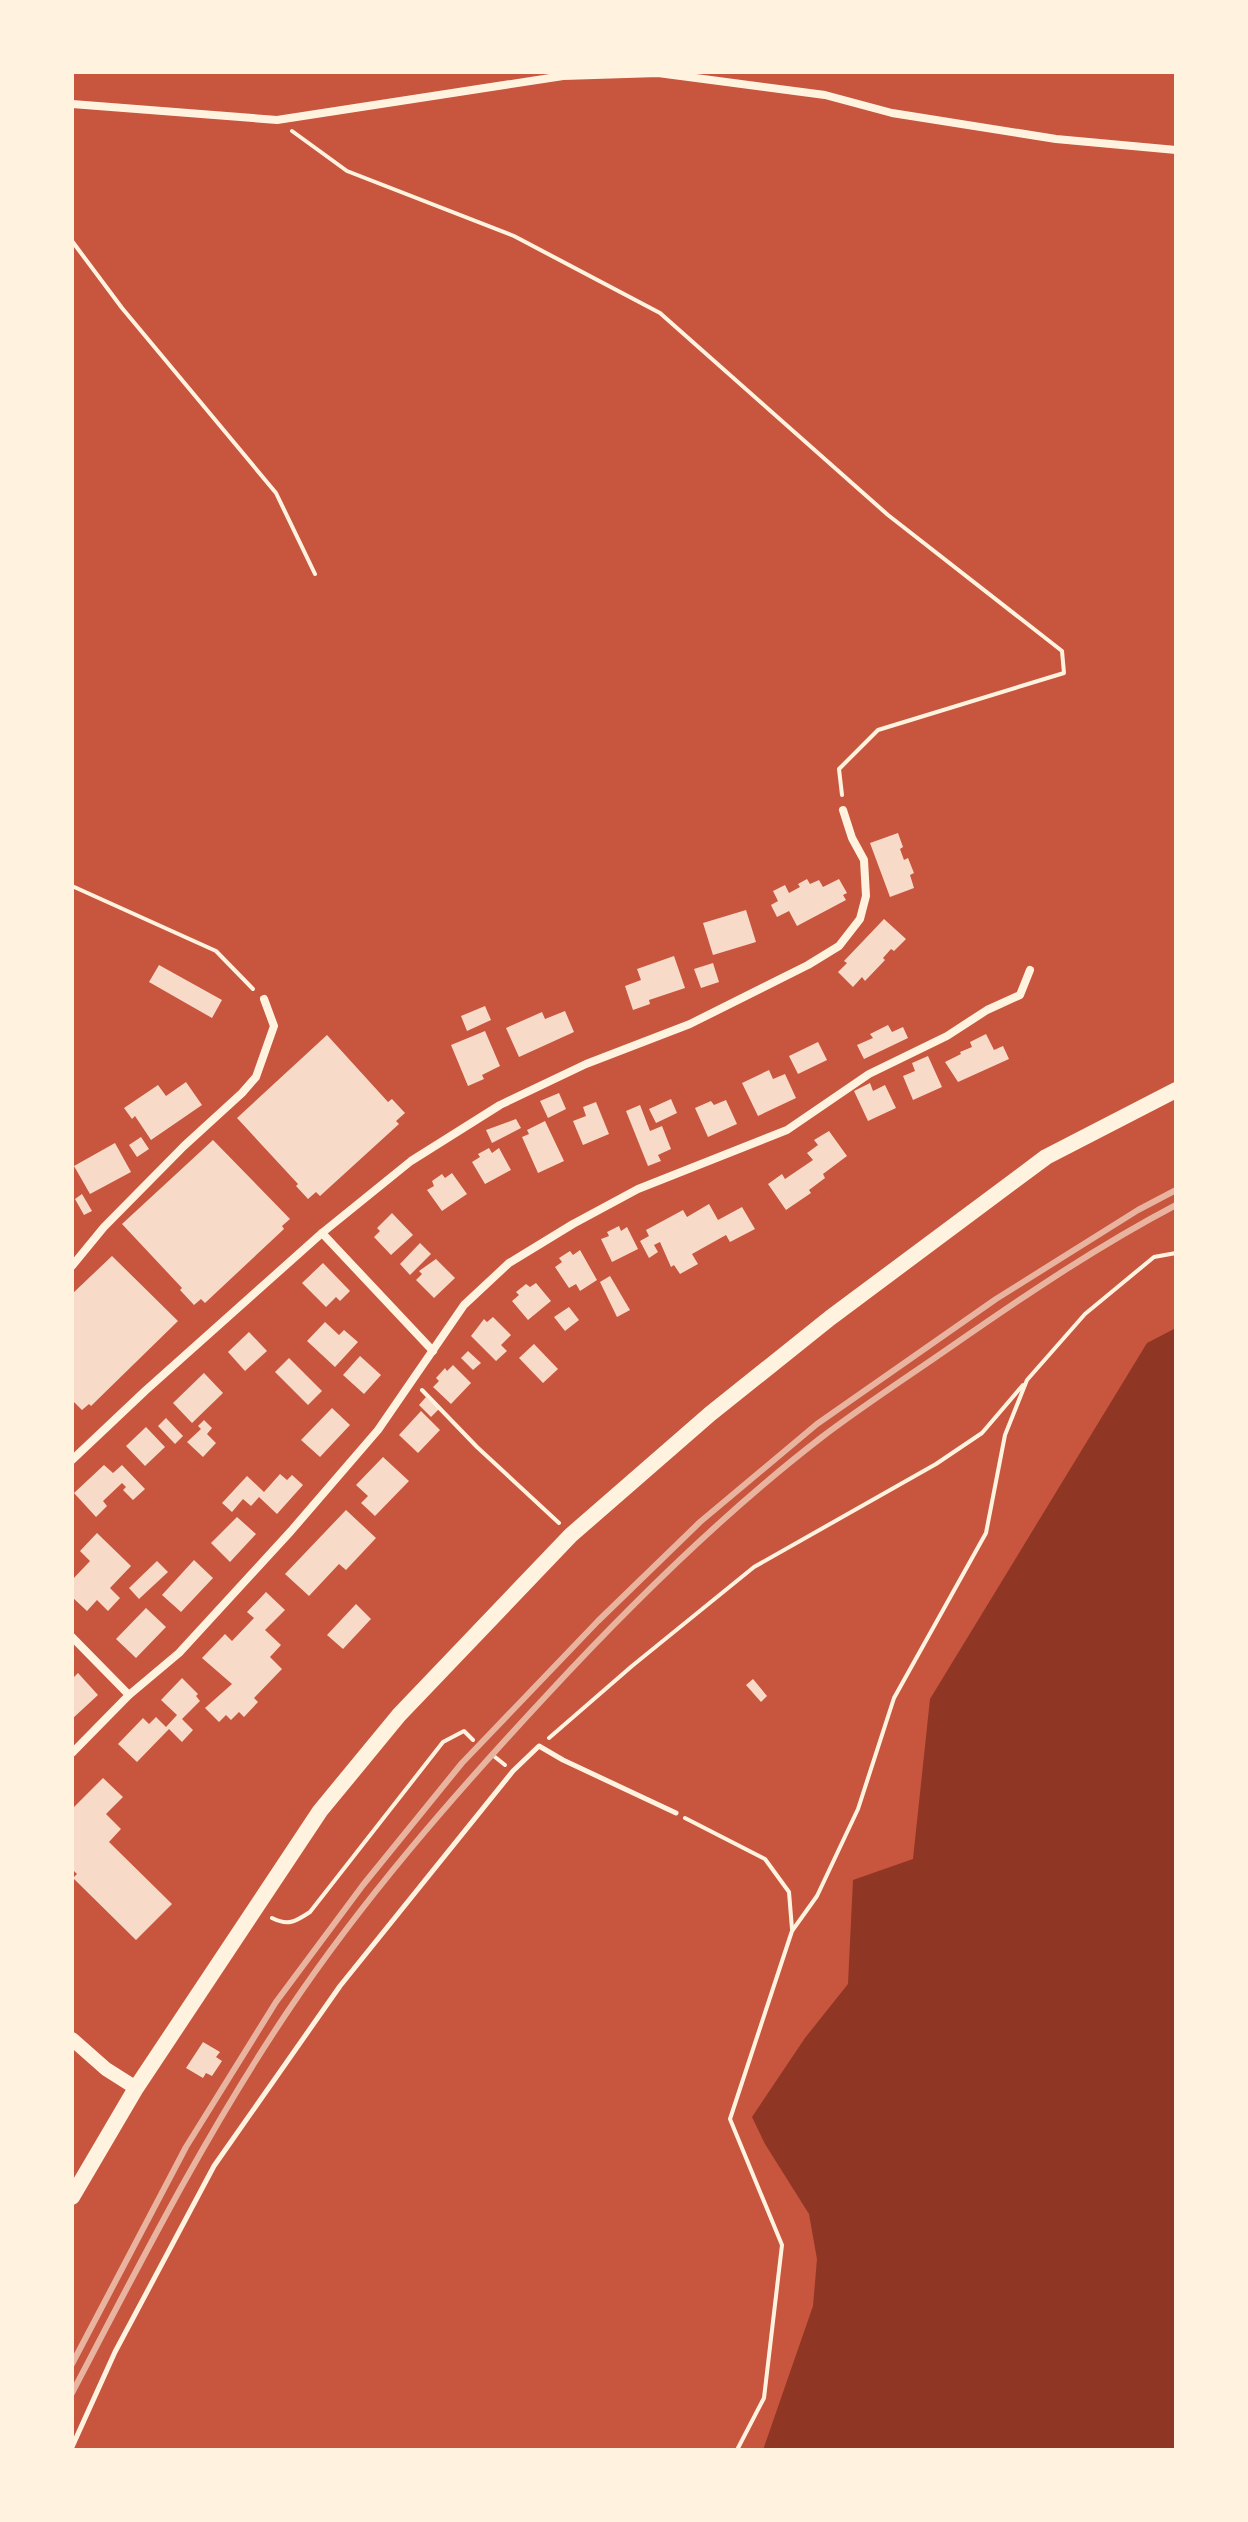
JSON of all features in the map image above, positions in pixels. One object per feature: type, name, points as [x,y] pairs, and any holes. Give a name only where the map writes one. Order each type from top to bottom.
[{"type":"main road","points":[[72,2197],[136,2088],[320,1811],[399,1715],[571,1535],[710,1414],[830,1318],[1033,1167],[1059,1150],[1176,1090]]},
{"type":"street","points":[[72,104],[277,120],[563,76],[658,73],[825,95],[892,113],[1056,139],[1176,150]]},
{"type":"street","points":[[72,1460],[322,1233],[411,1161],[500,1105],[586,1064],[690,1024],[808,965],[839,946],[860,919],[866,896],[864,860],[852,838],[843,810]]},
{"type":"street","points":[[72,1753],[129,1695],[179,1653],[291,1531],[378,1430],[464,1305],[509,1263],[638,1189],[787,1130],[869,1074],[947,1036],[987,1010],[1020,995],[1030,970]]},
{"type":"street","points":[[72,1266],[104,1227],[256,1077],[274,1026],[264,999]]},
{"type":"street","points":[[322,1233],[433,1351]]},
{"type":"street","points":[[72,1637],[129,1695]]},
{"type":"street","points":[[72,2039],[106,2069],[136,2088]]},
{"type":"lane","points":[[72,2447],[115,2352],[214,2166],[340,1986],[513,1771],[539,1746],[676,1813]]},
{"type":"path","points":[[277,120],[347,171],[514,236],[660,313],[888,515],[1062,651],[1064,673],[878,730],[839,769],[843,810]]},
{"type":"path","points":[[72,241],[122,308],[276,493],[315,574]]},
{"type":"path","points":[[72,886],[216,951],[264,999]]},
{"type":"path","points":[[539,1746],[754,1567],[936,1464],[982,1433],[1085,1314],[1154,1257],[1176,1253]]},
{"type":"path","points":[[412,1379],[477,1447],[571,1535]]},
{"type":"path","points":[[737,2450],[764,2398],[782,2245],[730,2119],[792,1931],[817,1896],[858,1809],[894,1698],[986,1533],[1005,1435],[1027,1380]]},
{"type":"path","points":[[256,1909],[284,1924],[296,1922],[310,1912],[443,1742],[460,1731],[473,1740]]},
{"type":"path","points":[[676,1813],[765,1859],[789,1892],[792,1931]]},
{"type":"shaded area","points":[[1176,1328],[1176,2450],[763,2450],[813,2306],[817,2259],[809,2214],[765,2144],[752,2117],[805,2038],[848,1984],[853,1880],[913,1859],[930,1699],[1147,1343]]},
{"type":"building","points":[[898,833],[904,860],[908,858],[914,873],[910,875],[914,888],[890,897],[870,843]]},
{"type":"building","points":[[807,879],[810,884],[819,880],[823,887],[839,879],[847,893],[843,895],[846,900],[797,926],[789,911],[777,917],[771,905],[778,901],[773,891],[785,885],[789,893]]},
{"type":"building","points":[[746,910],[756,942],[713,955],[703,923]]},
{"type":"building","points":[[884,919],[906,939],[894,951],[891,949],[865,981],[862,977],[853,987],[838,972],[847,963],[844,961]]},
{"type":"building","points":[[674,956],[685,988],[649,1000],[650,1004],[633,1010],[625,986],[641,980],[637,969]]},
{"type":"building","points":[[713,963],[719,982],[701,988],[694,969]]},
{"type":"building","points":[[159,965],[222,1000],[212,1018],[149,982]]},
{"type":"building","points":[[485,1006],[491,1020],[467,1031],[461,1016]]},
{"type":"building","points":[[565,1011],[574,1032],[519,1057],[506,1028],[542,1012],[545,1019]]},
{"type":"building","points":[[888,1025],[892,1032],[903,1027],[908,1038],[864,1059],[857,1045],[873,1038],[870,1034]]},
{"type":"building","points":[[485,1031],[500,1066],[482,1075],[484,1079],[468,1086],[451,1045]]},
{"type":"building","points":[[986,1034],[994,1050],[1003,1046],[1009,1059],[958,1082],[945,1062],[972,1047],[970,1042]]},
{"type":"building","points":[[327,1035],[388,1102],[392,1099],[405,1113],[396,1121],[399,1124],[320,1196],[316,1192],[308,1199],[237,1118]]},
{"type":"building","points":[[818,1042],[827,1060],[798,1074],[789,1056]]},
{"type":"building","points":[[928,1056],[942,1087],[913,1100],[903,1076],[915,1071],[912,1063]]},
{"type":"building","points":[[769,1070],[773,1079],[785,1074],[796,1098],[758,1116],[742,1083]]},
{"type":"building","points":[[186,1082],[202,1105],[151,1140],[135,1116],[132,1119],[124,1108],[158,1085],[166,1096]]},
{"type":"building","points":[[870,1083],[873,1091],[885,1085],[896,1108],[868,1121],[854,1091]]},
{"type":"building","points":[[559,1093],[566,1109],[548,1118],[540,1101]]},
{"type":"building","points":[[671,1099],[677,1113],[656,1123],[649,1109]]},
{"type":"building","points":[[726,1100],[737,1124],[708,1137],[695,1108],[711,1101],[714,1105]]},
{"type":"building","points":[[596,1102],[609,1134],[583,1145],[573,1121],[586,1116],[583,1107]]},
{"type":"building","points":[[640,1105],[650,1131],[662,1126],[671,1149],[658,1155],[661,1161],[648,1166],[626,1111]]},
{"type":"building","points":[[516,1119],[521,1128],[492,1143],[486,1130]]},
{"type":"building","points":[[545,1121],[564,1161],[538,1173],[522,1137],[529,1134],[527,1130]]},
{"type":"building","points":[[829,1131],[847,1156],[823,1174],[825,1178],[809,1190],[811,1193],[786,1210],[768,1184],[782,1174],[785,1179],[813,1160],[807,1153],[818,1145],[814,1140]]},
{"type":"building","points":[[141,1137],[149,1149],[137,1157],[129,1145]]},
{"type":"building","points":[[213,1140],[290,1219],[282,1226],[284,1229],[205,1303],[201,1299],[194,1305],[122,1224]]},
{"type":"building","points":[[115,1143],[131,1172],[90,1194],[74,1166]]},
{"type":"building","points":[[489,1148],[492,1153],[499,1148],[511,1170],[485,1184],[472,1162]]},
{"type":"building","points":[[452,1173],[467,1194],[442,1211],[427,1190],[434,1186],[432,1181],[442,1174],[445,1178]]},
{"type":"building","points":[[82,1194],[92,1211],[84,1215],[75,1199]]},
{"type":"building","points":[[709,1204],[718,1220],[742,1207],[755,1229],[730,1242],[726,1235],[692,1254],[698,1264],[680,1274],[674,1265],[671,1267],[660,1242],[654,1245],[658,1252],[649,1258],[640,1241],[649,1236],[646,1230],[683,1210],[687,1217]]},
{"type":"building","points":[[392,1213],[413,1235],[391,1255],[374,1237],[380,1231],[377,1228]]},
{"type":"building","points":[[619,1226],[621,1231],[627,1227],[638,1249],[612,1262],[601,1239]]},
{"type":"building","points":[[420,1243],[431,1254],[410,1275],[400,1264]]},
{"type":"building","points":[[580,1250],[597,1280],[580,1291],[576,1284],[569,1288],[555,1267],[562,1262],[559,1258],[570,1251],[573,1255]]},
{"type":"building","points":[[112,1256],[178,1321],[91,1406],[89,1404],[82,1410],[72,1400],[72,1294]]},
{"type":"building","points":[[436,1259],[455,1278],[434,1298],[416,1280],[422,1274],[419,1271]]},
{"type":"building","points":[[323,1263],[350,1291],[340,1301],[336,1297],[326,1307],[302,1283]]},
{"type":"building","points":[[610,1276],[630,1310],[617,1317],[600,1282]]},
{"type":"building","points":[[536,1283],[551,1301],[528,1320],[512,1301],[519,1295],[516,1292],[526,1284],[530,1287]]},
{"type":"building","points":[[569,1307],[579,1320],[565,1331],[554,1317]]},
{"type":"building","points":[[493,1317],[511,1335],[501,1345],[507,1351],[496,1361],[471,1336],[484,1319],[487,1322]]},
{"type":"building","points":[[325,1322],[339,1335],[344,1330],[358,1342],[335,1367],[307,1341]]},
{"type":"building","points":[[249,1332],[267,1351],[245,1371],[228,1352]]},
{"type":"building","points":[[534,1344],[558,1369],[543,1383],[519,1358]]},
{"type":"building","points":[[468,1351],[481,1363],[473,1370],[461,1358]]},
{"type":"building","points":[[360,1356],[381,1375],[364,1394],[343,1375]]},
{"type":"building","points":[[289,1358],[322,1391],[308,1405],[275,1372]]},
{"type":"building","points":[[453,1365],[471,1383],[451,1404],[433,1387],[445,1368],[447,1371]]},
{"type":"building","points":[[204,1373],[223,1393],[192,1423],[173,1403]]},
{"type":"building","points":[[426,1397],[439,1409],[431,1417],[419,1405]]},
{"type":"building","points":[[332,1408],[350,1425],[320,1457],[301,1440]]},
{"type":"building","points":[[421,1411],[440,1430],[418,1453],[399,1435]]},
{"type":"building","points":[[166,1418],[183,1436],[175,1444],[158,1426]]},
{"type":"building","points":[[204,1420],[212,1428],[207,1434],[216,1443],[203,1457],[187,1442],[201,1429],[198,1426]]},
{"type":"building","points":[[146,1427],[165,1447],[145,1466],[126,1446]]},
{"type":"building","points":[[383,1457],[409,1481],[375,1516],[361,1503],[368,1496],[356,1485]]},
{"type":"building","points":[[104,1465],[113,1473],[122,1465],[145,1489],[133,1500],[123,1490],[126,1487],[122,1483],[103,1501],[107,1506],[96,1517],[74,1493]]},
{"type":"building","points":[[280,1474],[287,1480],[292,1475],[303,1485],[277,1514],[259,1497],[251,1506],[243,1499],[232,1512],[222,1503],[247,1476],[264,1492]]},
{"type":"building","points":[[346,1510],[376,1538],[346,1570],[339,1564],[309,1596],[285,1574]]},
{"type":"building","points":[[237,1517],[256,1534],[230,1562],[211,1543]]},
{"type":"building","points":[[97,1533],[131,1566],[110,1588],[120,1598],[108,1611],[97,1600],[87,1611],[72,1597],[72,1580],[90,1561],[80,1551]]},
{"type":"building","points":[[194,1560],[213,1578],[181,1612],[162,1595]]},
{"type":"building","points":[[157,1561],[168,1572],[139,1599],[129,1588]]},
{"type":"building","points":[[266,1592],[285,1610],[265,1630],[281,1645],[270,1657],[282,1669],[254,1698],[258,1702],[244,1717],[239,1712],[231,1720],[226,1715],[219,1722],[205,1708],[232,1684],[202,1658],[225,1634],[232,1641],[254,1618],[247,1612]]},
{"type":"building","points":[[356,1604],[371,1619],[343,1649],[327,1635]]},
{"type":"building","points":[[146,1608],[166,1627],[136,1658],[116,1639]]},
{"type":"building","points":[[78,1673],[98,1695],[72,1719],[72,1679]]},
{"type":"building","points":[[182,1678],[198,1694],[196,1696],[200,1701],[182,1719],[193,1730],[182,1742],[169,1729],[137,1762],[118,1744],[143,1718],[149,1724],[156,1717],[166,1727],[177,1715],[161,1700]]},
{"type":"building","points":[[753,1679],[767,1696],[761,1702],[746,1685]]},
{"type":"building","points":[[103,1778],[123,1797],[106,1814],[121,1829],[109,1842],[172,1904],[136,1940],[73,1878],[77,1874],[72,1869],[72,1809]]},
{"type":"building","points":[[203,2042],[220,2052],[216,2057],[222,2061],[212,2076],[206,2073],[203,2078],[186,2068]]},
{"type":"railway","points":[[72,2364],[186,2147],[276,2002],[363,1885],[462,1763],[598,1621],[700,1522],[817,1424],[996,1299],[1138,1210],[1176,1190]]},
{"type":"railway","points":[[72,2393],[202,2151],[288,2011],[410,1849],[545,1697],[678,1561],[822,1437],[1034,1290],[1176,1205]]}]
